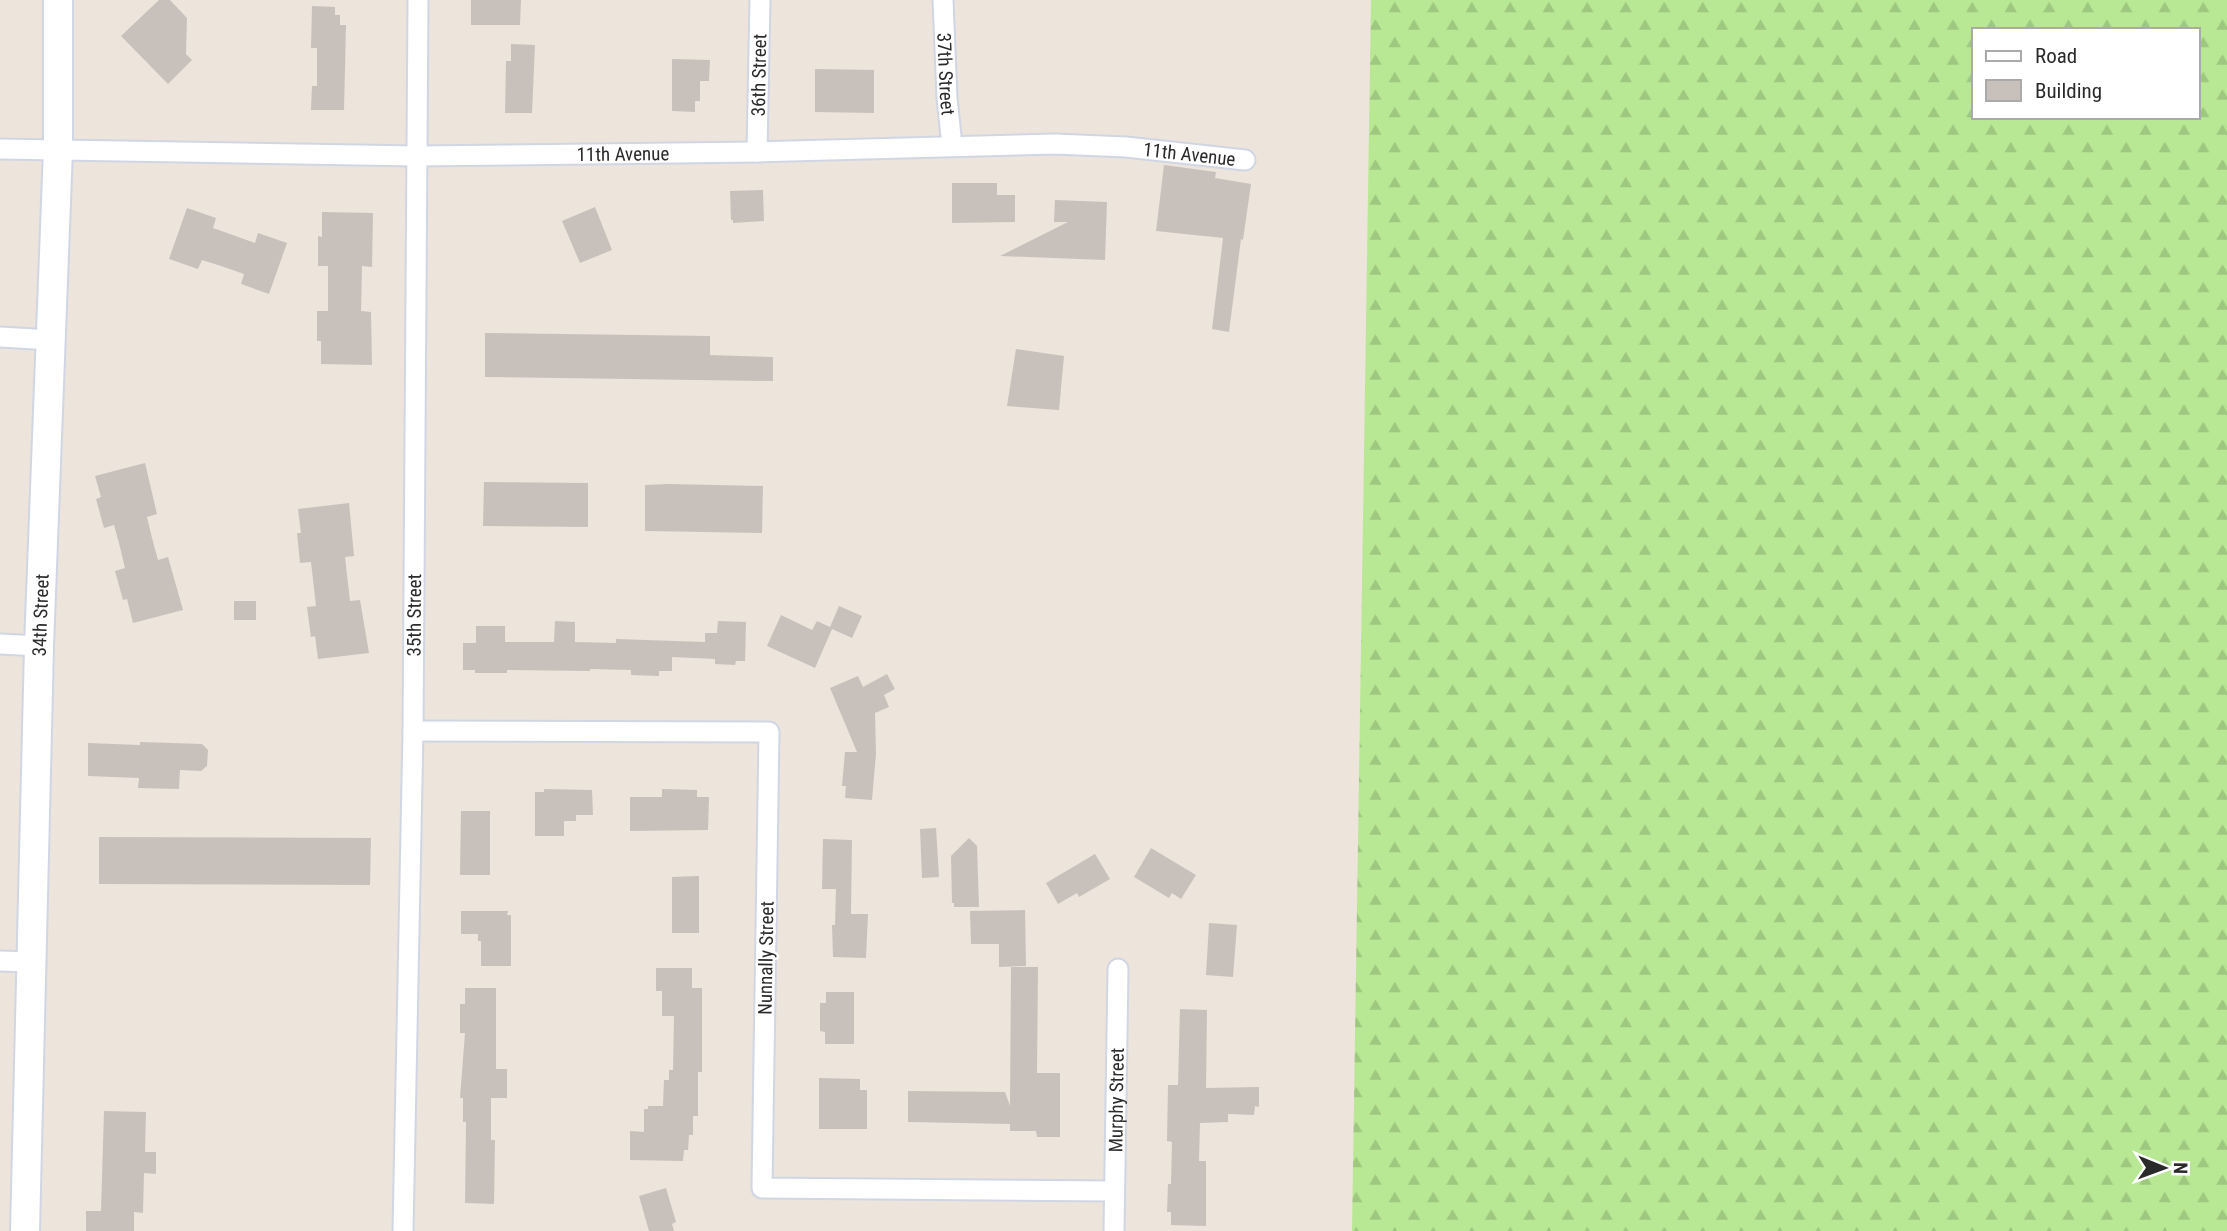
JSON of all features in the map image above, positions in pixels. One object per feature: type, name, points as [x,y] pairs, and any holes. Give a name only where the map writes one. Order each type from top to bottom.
[{"type":"street","name":"34th Street","points":[[25,1231],[39,646],[58,150],[58,0]]},
{"type":"street","name":"35th Street","points":[[403,1231],[413,731],[418,0]]},
{"type":"street","name":"36th Street","points":[[757,152],[760,0]]},
{"type":"street","name":"37th Street","points":[[943,0],[952,146]]},
{"type":"street","name":"11th Avenue","points":[[0,149],[417,156],[757,152],[1055,144],[1126,147],[1245,160]]},
{"type":"street","points":[[0,337],[51,340]]},
{"type":"street","points":[[0,644],[39,646]]},
{"type":"street","name":"Nunnally Street","points":[[413,731],[769,732],[762,1188],[1114,1191]]},
{"type":"street","points":[[0,961],[31,962]]},
{"type":"street","name":"Murphy Street","points":[[1114,1231],[1118,969]]},
{"type":"green space","points":[[1371,0],[2227,0],[2227,1231],[1352,1231]]},
{"type":"building","points":[[159,0],[170,0],[187,18],[186,54],[192,60],[168,84],[121,36]]},
{"type":"building","points":[[471,0],[521,0],[520,25],[471,25]]},
{"type":"building","points":[[312,6],[335,7],[335,15],[340,15],[340,25],[346,25],[344,110],[311,110],[312,86],[317,86],[317,48],[311,48]]},
{"type":"building","points":[[511,44],[535,45],[532,113],[505,113],[506,61],[511,61]]},
{"type":"building","points":[[672,59],[710,60],[709,81],[700,81],[700,101],[695,101],[695,112],[672,111]]},
{"type":"building","points":[[815,69],[874,70],[874,113],[815,112]]},
{"type":"building","points":[[1164,165],[1216,172],[1215,178],[1251,184],[1229,332],[1212,329],[1223,238],[1156,231]]},
{"type":"building","points":[[952,183],[997,183],[997,195],[1015,195],[1015,222],[952,223]]},
{"type":"building","points":[[763,190],[764,221],[733,223],[730,191]]},
{"type":"building","points":[[1055,200],[1107,202],[1105,260],[1000,256],[1068,222],[1054,222]]},
{"type":"building","points":[[595,207],[612,250],[580,263],[562,221]]},
{"type":"building","points":[[187,208],[216,218],[213,228],[255,243],[258,233],[287,243],[269,294],[241,284],[244,274],[202,260],[198,269],[169,259]]},
{"type":"building","points":[[322,212],[373,213],[372,267],[362,266],[361,311],[371,312],[372,365],[321,364],[321,341],[317,341],[317,311],[328,311],[328,266],[318,266],[318,236],[322,237]]},
{"type":"building","points":[[485,333],[710,336],[710,355],[773,357],[773,381],[485,377]]},
{"type":"building","points":[[1016,349],[1064,356],[1059,410],[1007,406]]},
{"type":"building","points":[[145,463],[157,514],[147,517],[152,538],[158,560],[168,557],[183,610],[133,623],[127,599],[123,600],[115,571],[125,568],[120,547],[114,525],[104,528],[96,499],[101,497],[95,476]]},
{"type":"building","points":[[484,482],[588,483],[588,527],[483,526]]},
{"type":"building","points":[[645,485],[763,486],[762,533],[645,531]]},
{"type":"building","points":[[349,503],[354,556],[345,557],[350,601],[360,600],[369,653],[318,659],[315,636],[311,637],[307,607],[316,606],[311,562],[300,563],[297,533],[301,533],[298,509]]},
{"type":"building","points":[[234,601],[256,601],[256,620],[234,620]]},
{"type":"building","points":[[839,606],[862,616],[852,638],[832,629],[815,668],[767,646],[781,615],[812,630],[817,621],[830,627]]},
{"type":"building","points":[[555,621],[575,622],[575,642],[616,643],[616,639],[705,642],[705,633],[717,633],[718,621],[746,622],[745,661],[736,661],[735,665],[715,664],[715,659],[672,657],[672,671],[659,671],[659,676],[631,675],[631,670],[507,670],[507,673],[475,673],[475,670],[463,670],[463,643],[476,643],[476,626],[505,626],[505,642],[554,642]]},
{"type":"building","points":[[887,674],[895,689],[884,695],[889,707],[875,713],[876,754],[872,800],[845,798],[846,786],[842,786],[845,752],[857,752],[830,688],[858,676],[863,687]]},
{"type":"building","points":[[140,742],[202,744],[208,750],[207,766],[201,771],[180,770],[179,789],[138,788],[139,778],[88,776],[88,743],[140,745]]},
{"type":"building","points":[[544,789],[592,790],[593,815],[576,815],[576,821],[564,821],[564,836],[535,836],[535,792],[544,792]]},
{"type":"building","points":[[662,789],[697,790],[697,797],[709,797],[708,830],[630,831],[630,797],[662,797]]},
{"type":"building","points":[[461,811],[490,811],[490,875],[460,875]]},
{"type":"building","points":[[936,828],[939,877],[922,878],[920,829]]},
{"type":"building","points":[[99,837],[371,838],[370,885],[99,884]]},
{"type":"building","points":[[969,838],[977,846],[979,907],[954,907],[951,856]]},
{"type":"building","points":[[823,839],[852,840],[851,914],[868,914],[866,958],[833,957],[832,925],[835,925],[836,889],[822,889]]},
{"type":"building","points":[[1151,848],[1196,875],[1181,899],[1172,893],[1169,898],[1134,877]]},
{"type":"building","points":[[1095,854],[1110,879],[1079,897],[1077,893],[1058,904],[1046,883]]},
{"type":"building","points":[[699,876],[699,933],[672,933],[672,877]]},
{"type":"building","points":[[1025,910],[1026,966],[999,967],[999,944],[971,944],[970,911]]},
{"type":"building","points":[[461,911],[508,911],[507,915],[511,915],[511,966],[481,966],[481,941],[478,941],[478,934],[461,934]]},
{"type":"building","points":[[1209,923],[1237,925],[1233,977],[1206,975]]},
{"type":"building","points":[[1011,967],[1038,967],[1037,1073],[1060,1073],[1060,1137],[1037,1137],[1036,1131],[1010,1131],[1010,1124],[908,1122],[908,1091],[1005,1092],[1010,1106]]},
{"type":"building","points":[[656,968],[692,968],[692,988],[702,988],[702,1072],[698,1072],[698,1116],[693,1116],[693,1135],[689,1135],[688,1150],[684,1150],[683,1161],[630,1160],[630,1131],[644,1132],[644,1109],[648,1109],[648,1106],[663,1106],[664,1080],[669,1080],[669,1070],[673,1070],[674,1016],[662,1016],[662,991],[656,991]]},
{"type":"building","points":[[465,988],[496,988],[496,1069],[507,1069],[507,1098],[491,1098],[491,1140],[495,1140],[494,1204],[465,1203],[466,1122],[463,1122],[463,1098],[460,1098],[465,1033],[460,1033],[460,1004],[465,1004]]},
{"type":"building","points":[[826,992],[854,992],[854,1044],[825,1044],[825,1032],[820,1031],[820,1003],[826,1003]]},
{"type":"building","points":[[1180,1009],[1207,1010],[1206,1088],[1259,1087],[1259,1107],[1255,1106],[1254,1115],[1228,1114],[1228,1122],[1200,1123],[1199,1161],[1206,1161],[1206,1226],[1171,1225],[1171,1212],[1167,1212],[1172,1142],[1167,1141],[1168,1085],[1178,1085]]},
{"type":"building","points":[[819,1078],[860,1079],[860,1090],[867,1090],[867,1129],[819,1129]]},
{"type":"building","points":[[104,1111],[146,1112],[145,1152],[156,1152],[156,1174],[144,1173],[143,1213],[134,1212],[134,1231],[86,1231],[86,1211],[101,1211]]},
{"type":"building","points":[[666,1188],[676,1222],[672,1224],[674,1231],[649,1231],[639,1196]]}]
